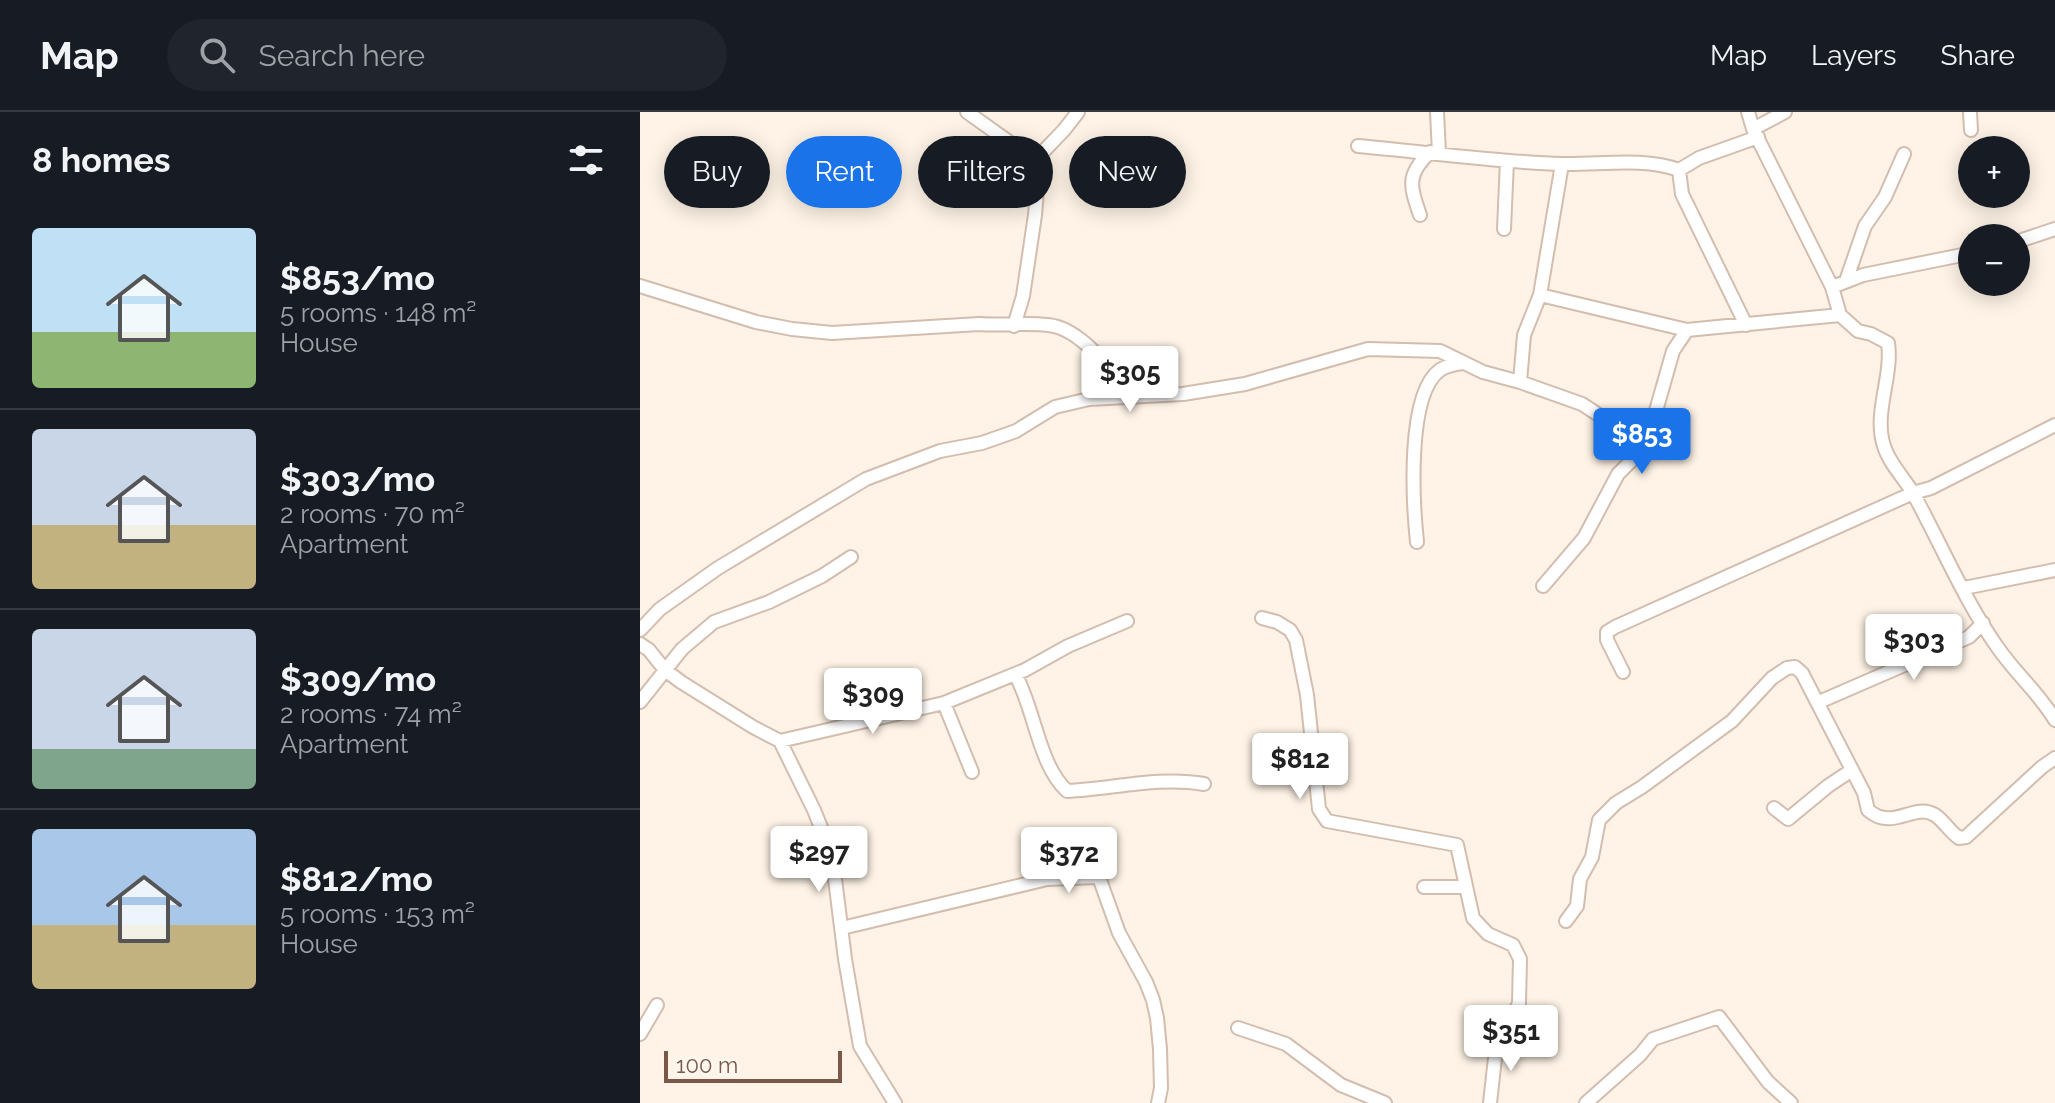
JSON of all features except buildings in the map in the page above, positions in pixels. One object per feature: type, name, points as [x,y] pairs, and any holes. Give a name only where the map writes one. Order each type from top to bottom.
[{"type":"street","points":[[967,112],[1001,136]]},
{"type":"street","points":[[1053,141],[1078,112]]},
{"type":"street","points":[[1434,153],[1437,112]]},
{"type":"street","points":[[1748,112],[1832,287],[1840,315],[1858,331],[1888,343],[1890,357],[1881,417],[1884,447],[1913,493],[1999,650],[2043,699],[2055,720]]},
{"type":"street","points":[[1679,170],[1756,133],[1785,112]]},
{"type":"street","points":[[1970,112],[1971,130]]},
{"type":"street","points":[[1358,146],[1562,164],[1659,162],[1679,170]]},
{"type":"street","points":[[1420,215],[1411,183],[1419,163],[1434,153]]},
{"type":"street","points":[[1846,281],[1865,226],[1885,197],[1904,154]]},
{"type":"street","points":[[1504,229],[1507,161]]},
{"type":"street","points":[[1520,382],[1524,335],[1540,295],[1562,164]]},
{"type":"street","points":[[1679,170],[1682,194],[1746,325]]},
{"type":"street","points":[[1014,326],[1023,296],[1036,208]]},
{"type":"street","points":[[2030,237],[2055,229]]},
{"type":"street","points":[[1832,287],[1863,275],[1958,256]]},
{"type":"street","points":[[640,286],[756,322],[832,333],[979,324],[1049,325],[1069,330],[1109,366],[1131,396]]},
{"type":"street","points":[[1540,295],[1687,330],[1840,315]]},
{"type":"street","points":[[1543,586],[1584,538],[1618,474],[1646,446],[1673,351],[1687,330]]},
{"type":"street","points":[[640,630],[660,609],[718,568],[866,479],[940,451],[982,443],[1016,431],[1055,407],[1089,399],[1183,394],[1245,384],[1368,349],[1440,351],[1483,372],[1582,404],[1646,446]]},
{"type":"street","points":[[1417,542],[1414,470],[1419,411],[1426,387],[1437,372],[1449,365],[1463,363]]},
{"type":"street","points":[[1623,672],[1607,640],[1607,632],[1615,627],[1913,493],[1931,488],[2055,425]]},
{"type":"street","points":[[640,702],[693,638],[714,622],[769,602],[822,576],[851,557]]},
{"type":"street","points":[[1964,588],[2055,570]]},
{"type":"street","points":[[1262,618],[1290,630],[1296,640],[1307,695],[1316,793],[1327,821],[1457,845],[1473,918],[1488,934],[1513,945],[1520,959],[1519,1003],[1495,1058],[1490,1103]]},
{"type":"street","points":[[780,741],[944,703],[1015,674],[1127,621]]},
{"type":"street","points":[[1819,702],[1969,637],[1983,623]]},
{"type":"street","points":[[640,644],[665,670],[780,741],[832,855],[860,1046],[895,1103]]},
{"type":"street","points":[[1566,921],[1577,906],[1580,879],[1592,857],[1599,820],[1616,803],[1732,721],[1772,678],[1787,668],[1795,667],[1802,673],[1864,793],[1868,810],[1875,816],[1884,819],[1927,813],[1936,816],[1959,838],[1966,837],[2055,758]]},
{"type":"street","points":[[1015,674],[1023,687],[1050,767],[1067,791],[1160,782],[1204,784]]},
{"type":"street","points":[[944,703],[972,772]]},
{"type":"street","points":[[1774,808],[1788,819],[1852,770]]},
{"type":"street","points":[[842,928],[1047,879],[1096,877],[1100,880],[1119,933],[1153,1000],[1160,1049],[1161,1088],[1158,1103]]},
{"type":"street","points":[[1424,887],[1465,887]]},
{"type":"street","points":[[640,1034],[657,1005]]},
{"type":"street","points":[[1586,1103],[1640,1055],[1653,1039],[1719,1017],[1768,1082],[1791,1103]]},
{"type":"street","points":[[1238,1028],[1286,1044],[1341,1085],[1385,1103]]}]
